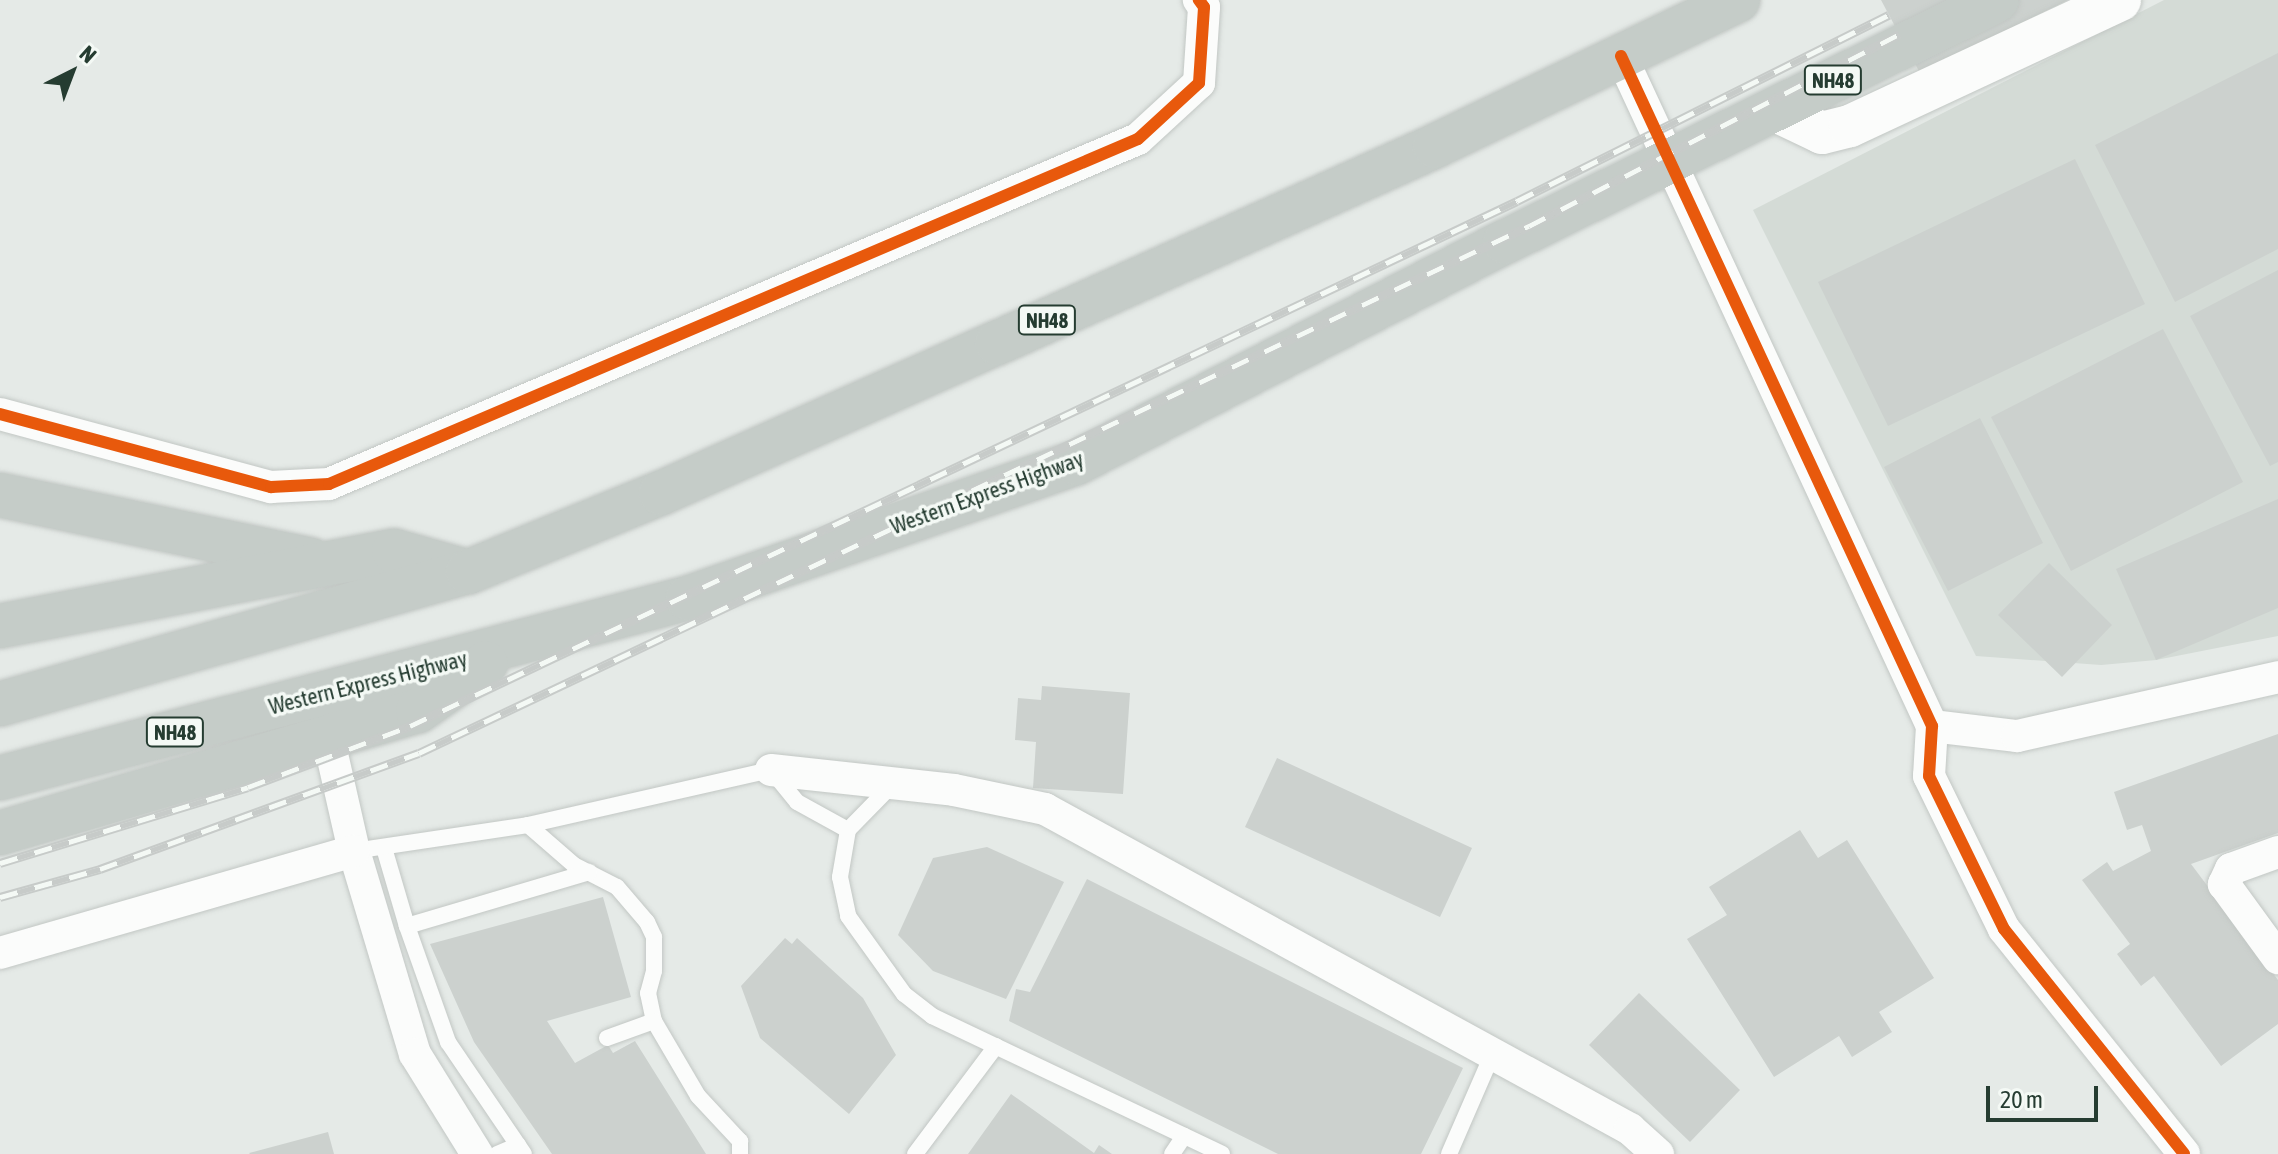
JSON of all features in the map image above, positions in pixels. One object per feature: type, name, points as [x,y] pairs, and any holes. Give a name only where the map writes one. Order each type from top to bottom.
[{"type":"highway","name":"NH48","points":[[0,704],[468,572],[661,493],[982,350],[1738,0]]},
{"type":"highway","name":"Western Express Highway","points":[[0,778],[508,648],[688,598],[1076,463],[1670,161],[1997,0]]},
{"type":"highway","points":[[0,495],[334,565]]},
{"type":"highway","points":[[0,626],[334,565],[394,551],[468,572]]},
{"type":"highway","points":[[0,833],[329,741],[418,711],[508,648]]},
{"type":"street","points":[[0,414],[271,487],[329,484],[1138,139],[1199,83],[1204,7],[1199,0]]},
{"type":"street","points":[[1774,110],[1822,133],[1850,126],[2120,0]]},
{"type":"street","points":[[1621,56],[1932,726],[1929,776],[2004,929],[2184,1154]]},
{"type":"street","points":[[1932,726],[2017,736],[2278,677]]},
{"type":"street","points":[[329,741],[369,849],[415,1054],[477,1154]]},
{"type":"street","points":[[771,770],[954,790],[1045,809],[1630,1129],[1653,1152]]},
{"type":"street","points":[[0,953],[369,849]]},
{"type":"street","points":[[2278,852],[2231,869],[2224,884],[2278,958]]},
{"type":"lane","points":[[497,1154],[521,1150],[448,1042],[407,926],[369,849],[528,825],[771,770],[797,802],[848,830]]},
{"type":"lane","points":[[893,784],[848,830],[840,877],[848,916],[869,950],[904,994],[932,1016],[1222,1154]]},
{"type":"lane","points":[[528,825],[631,900],[654,937],[654,971],[648,993],[654,1021],[698,1096],[740,1141],[740,1154]]},
{"type":"lane","points":[[407,926],[589,872]]},
{"type":"lane","points":[[607,1038],[654,1021]]},
{"type":"lane","points":[[915,1154],[996,1046]]},
{"type":"lane","points":[[1449,1154],[1493,1053]]},
{"type":"lane","points":[[1172,1154],[1184,1136]]},
{"type":"shaded area","points":[[2164,0],[2278,0],[2278,636],[2156,660],[2101,665],[1976,656],[1753,210]]},
{"type":"building","points":[[1881,0],[2068,0],[1920,73]]},
{"type":"building","points":[[2278,53],[2278,249],[2175,302],[2095,145]]},
{"type":"building","points":[[2075,159],[2145,304],[1888,426],[1818,282]]},
{"type":"building","points":[[2278,270],[2278,462],[2270,466],[2190,316]]},
{"type":"building","points":[[2163,329],[2243,482],[2071,571],[1991,417]]},
{"type":"building","points":[[1980,418],[2043,543],[1948,591],[1884,467]]},
{"type":"building","points":[[2278,499],[2278,608],[2156,660],[2116,569]]},
{"type":"building","points":[[2049,563],[2112,625],[2062,677],[1998,615]]},
{"type":"building","points":[[1042,686],[1130,693],[1123,794],[1033,788],[1036,742],[1015,740],[1018,698],[1041,700]]},
{"type":"building","points":[[2278,734],[2278,833],[2191,864],[2278,980],[2278,1024],[2221,1066],[2154,976],[2141,986],[2117,954],[2130,944],[2082,880],[2107,862],[2113,871],[2151,851],[2142,825],[2127,830],[2114,792]]},
{"type":"building","points":[[1277,758],[1472,848],[1440,917],[1245,827]]},
{"type":"building","points":[[1800,830],[1818,858],[1847,840],[1934,978],[1879,1012],[1892,1032],[1852,1057],[1839,1036],[1774,1077],[1687,939],[1727,915],[1709,887]]},
{"type":"building","points":[[987,847],[1064,882],[1006,999],[933,971],[898,935],[933,858]]},
{"type":"building","points":[[1087,879],[1463,1068],[1421,1154],[1278,1154],[1009,1021],[1016,989],[1030,992]]},
{"type":"building","points":[[603,897],[631,997],[547,1021],[575,1063],[608,1045],[613,1053],[635,1041],[706,1154],[552,1154],[474,1042],[430,944]]},
{"type":"building","points":[[785,938],[792,944],[797,938],[863,998],[896,1055],[849,1114],[760,1038],[741,986]]},
{"type":"building","points":[[1639,993],[1740,1090],[1690,1142],[1589,1045]]},
{"type":"building","points":[[1011,1094],[1094,1153],[1099,1145],[1112,1154],[968,1154]]},
{"type":"building","points":[[328,1132],[334,1154],[249,1153]]},
{"type":"railway","points":[[0,863],[248,787],[410,726],[1517,201],[1889,15]]},
{"type":"railway","points":[[0,897],[100,869],[419,753],[1529,226],[1899,34]]},
{"type":"cycle path","points":[[0,414],[271,487],[329,484],[1138,139],[1199,83],[1204,7],[1199,0]]},
{"type":"cycle path","points":[[1621,56],[1932,726],[1929,776],[2004,929],[2184,1154]]}]
